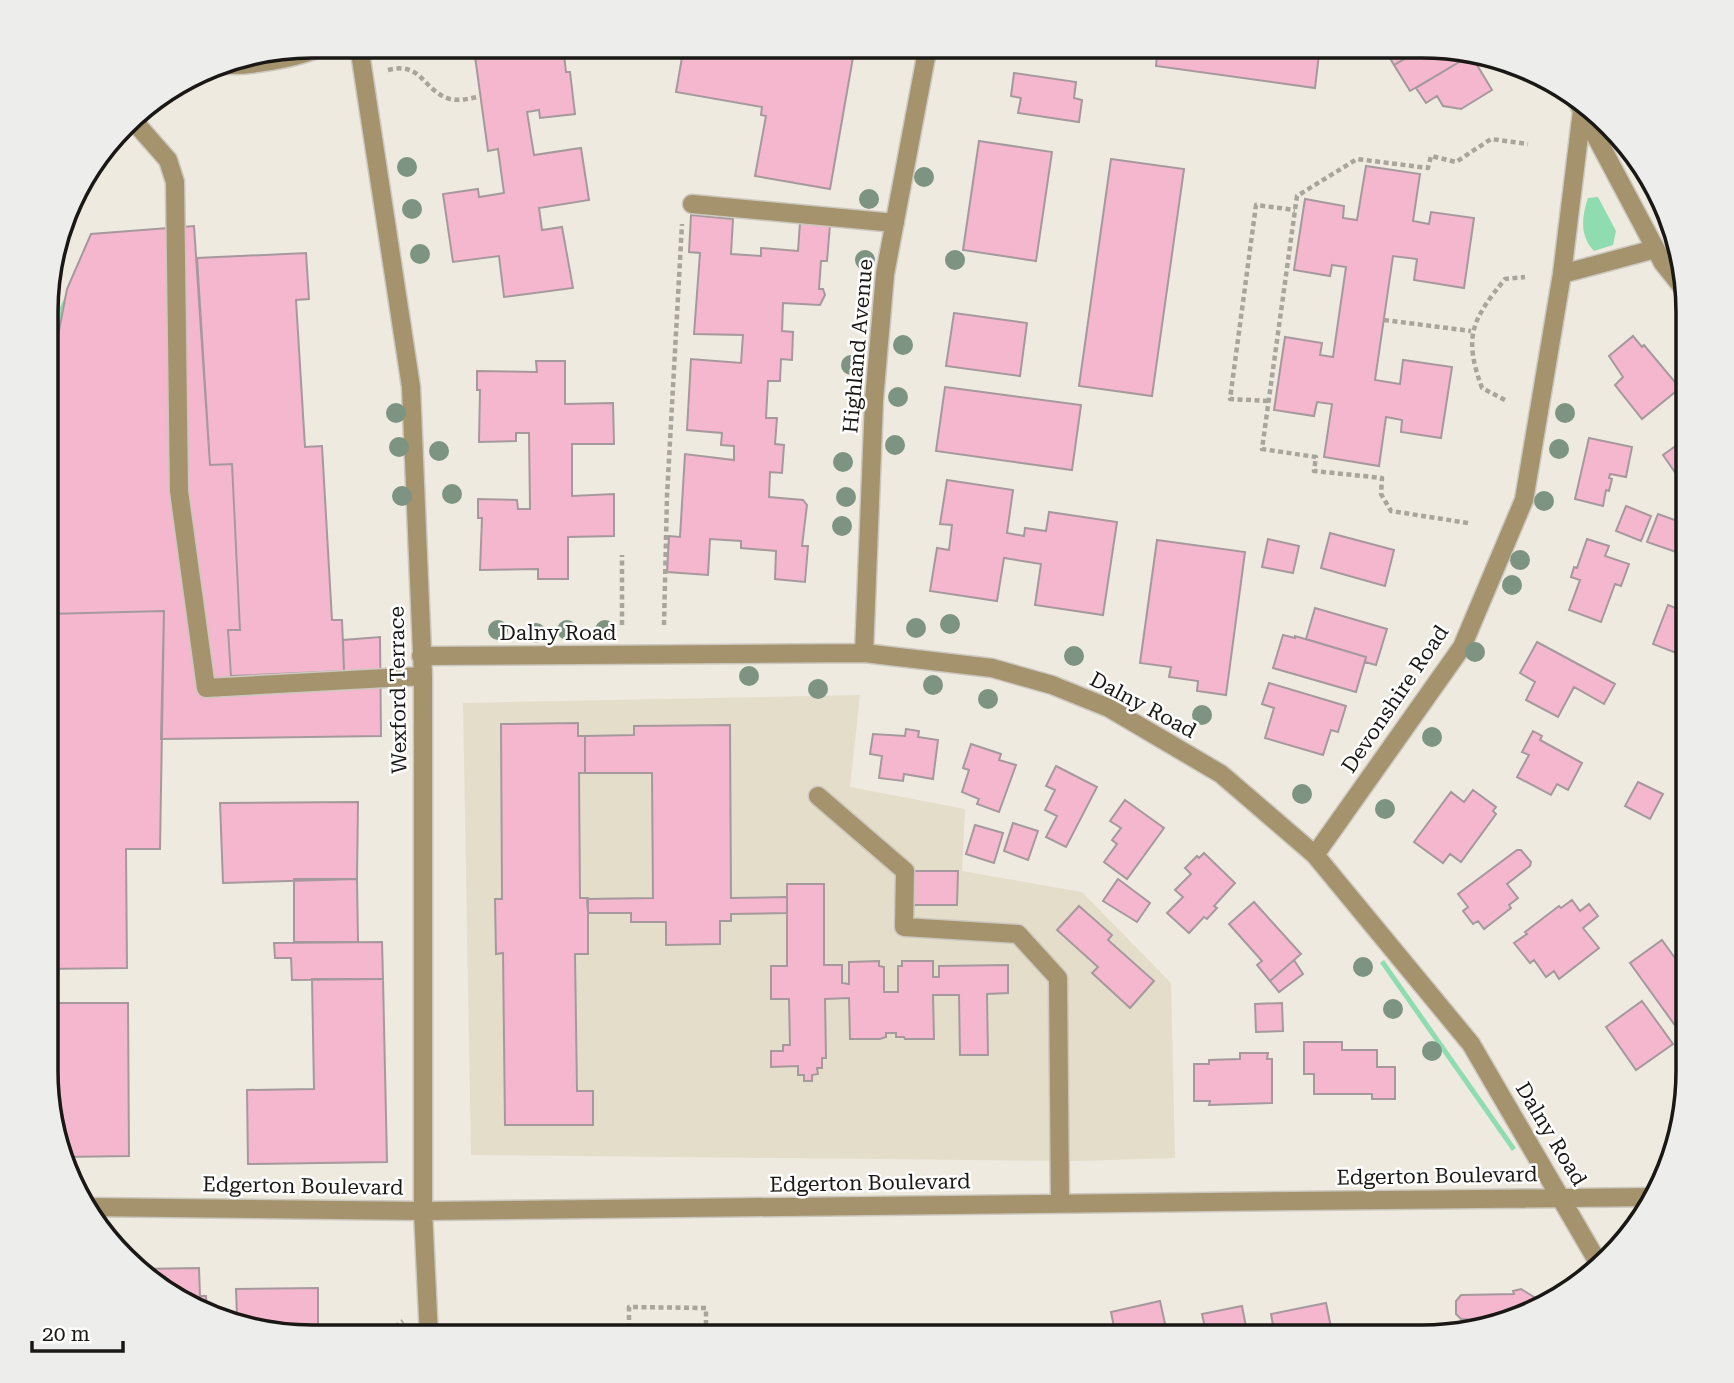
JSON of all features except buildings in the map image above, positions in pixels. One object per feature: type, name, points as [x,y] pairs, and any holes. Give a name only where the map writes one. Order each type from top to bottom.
[{"type":"street","name":"Wexford Terrace","points":[[361,58],[410,374],[423,677],[423,1211],[428,1325]]},
{"type":"street","name":"Highland Avenue","points":[[864,653],[874,400],[885,274],[926,58]]},
{"type":"street","name":"Devonshire Road","points":[[1315,855],[1462,647],[1524,500],[1562,274],[1577,110]]},
{"type":"street","points":[[1585,117],[1663,263],[1674,276]]},
{"type":"street","points":[[143,122],[168,160],[175,182],[179,491],[206,688],[423,677]]},
{"type":"street","points":[[691,204],[895,223]]},
{"type":"street","points":[[1562,274],[1655,248]]},
{"type":"street","name":"Dalny Road","points":[[421,656],[864,653],[992,668],[1052,685],[1109,708],[1221,774],[1315,855],[1471,1044],[1595,1257]]},
{"type":"street","points":[[818,796],[905,871],[904,927],[1018,934],[1059,978],[1060,1203]]},
{"type":"street","name":"Edgerton Boulevard","points":[[97,1207],[423,1211],[1643,1197]]},
{"type":"path","points":[[388,70],[401,66],[423,78],[436,92],[449,99],[477,97]]},
{"type":"path","points":[[1468,523],[1391,511],[1381,494],[1382,478],[1314,471],[1317,457],[1262,449],[1297,195],[1357,159],[1428,169],[1431,156],[1456,162],[1491,139],[1528,144]]},
{"type":"path","points":[[664,625],[667,496],[681,225],[691,204]]},
{"type":"path","points":[[1268,401],[1230,398],[1256,205],[1295,210]]},
{"type":"path","points":[[1505,400],[1482,388],[1473,364],[1471,331],[1485,304],[1505,279],[1525,277]]},
{"type":"path","points":[[1384,320],[1471,331]]},
{"type":"path","points":[[622,555],[622,625]]},
{"type":"path","points":[[629,1325],[629,1307],[706,1308],[706,1325]]},
{"type":"path","points":[[398,1325],[403,1321]]},
{"type":"shaded area","points":[[860,695],[850,787],[965,809],[962,871],[1082,892],[1171,983],[1175,1158],[1079,1161],[471,1155],[463,703]]},
{"type":"green space","points":[[1598,197],[1616,231],[1613,245],[1594,251],[1584,232],[1583,218],[1588,198]]},
{"type":"green space","points":[[69,290],[58,345],[58,313]]},
{"type":"green space","points":[[1384,960],[1516,1148],[1512,1151],[1380,963]]}]
